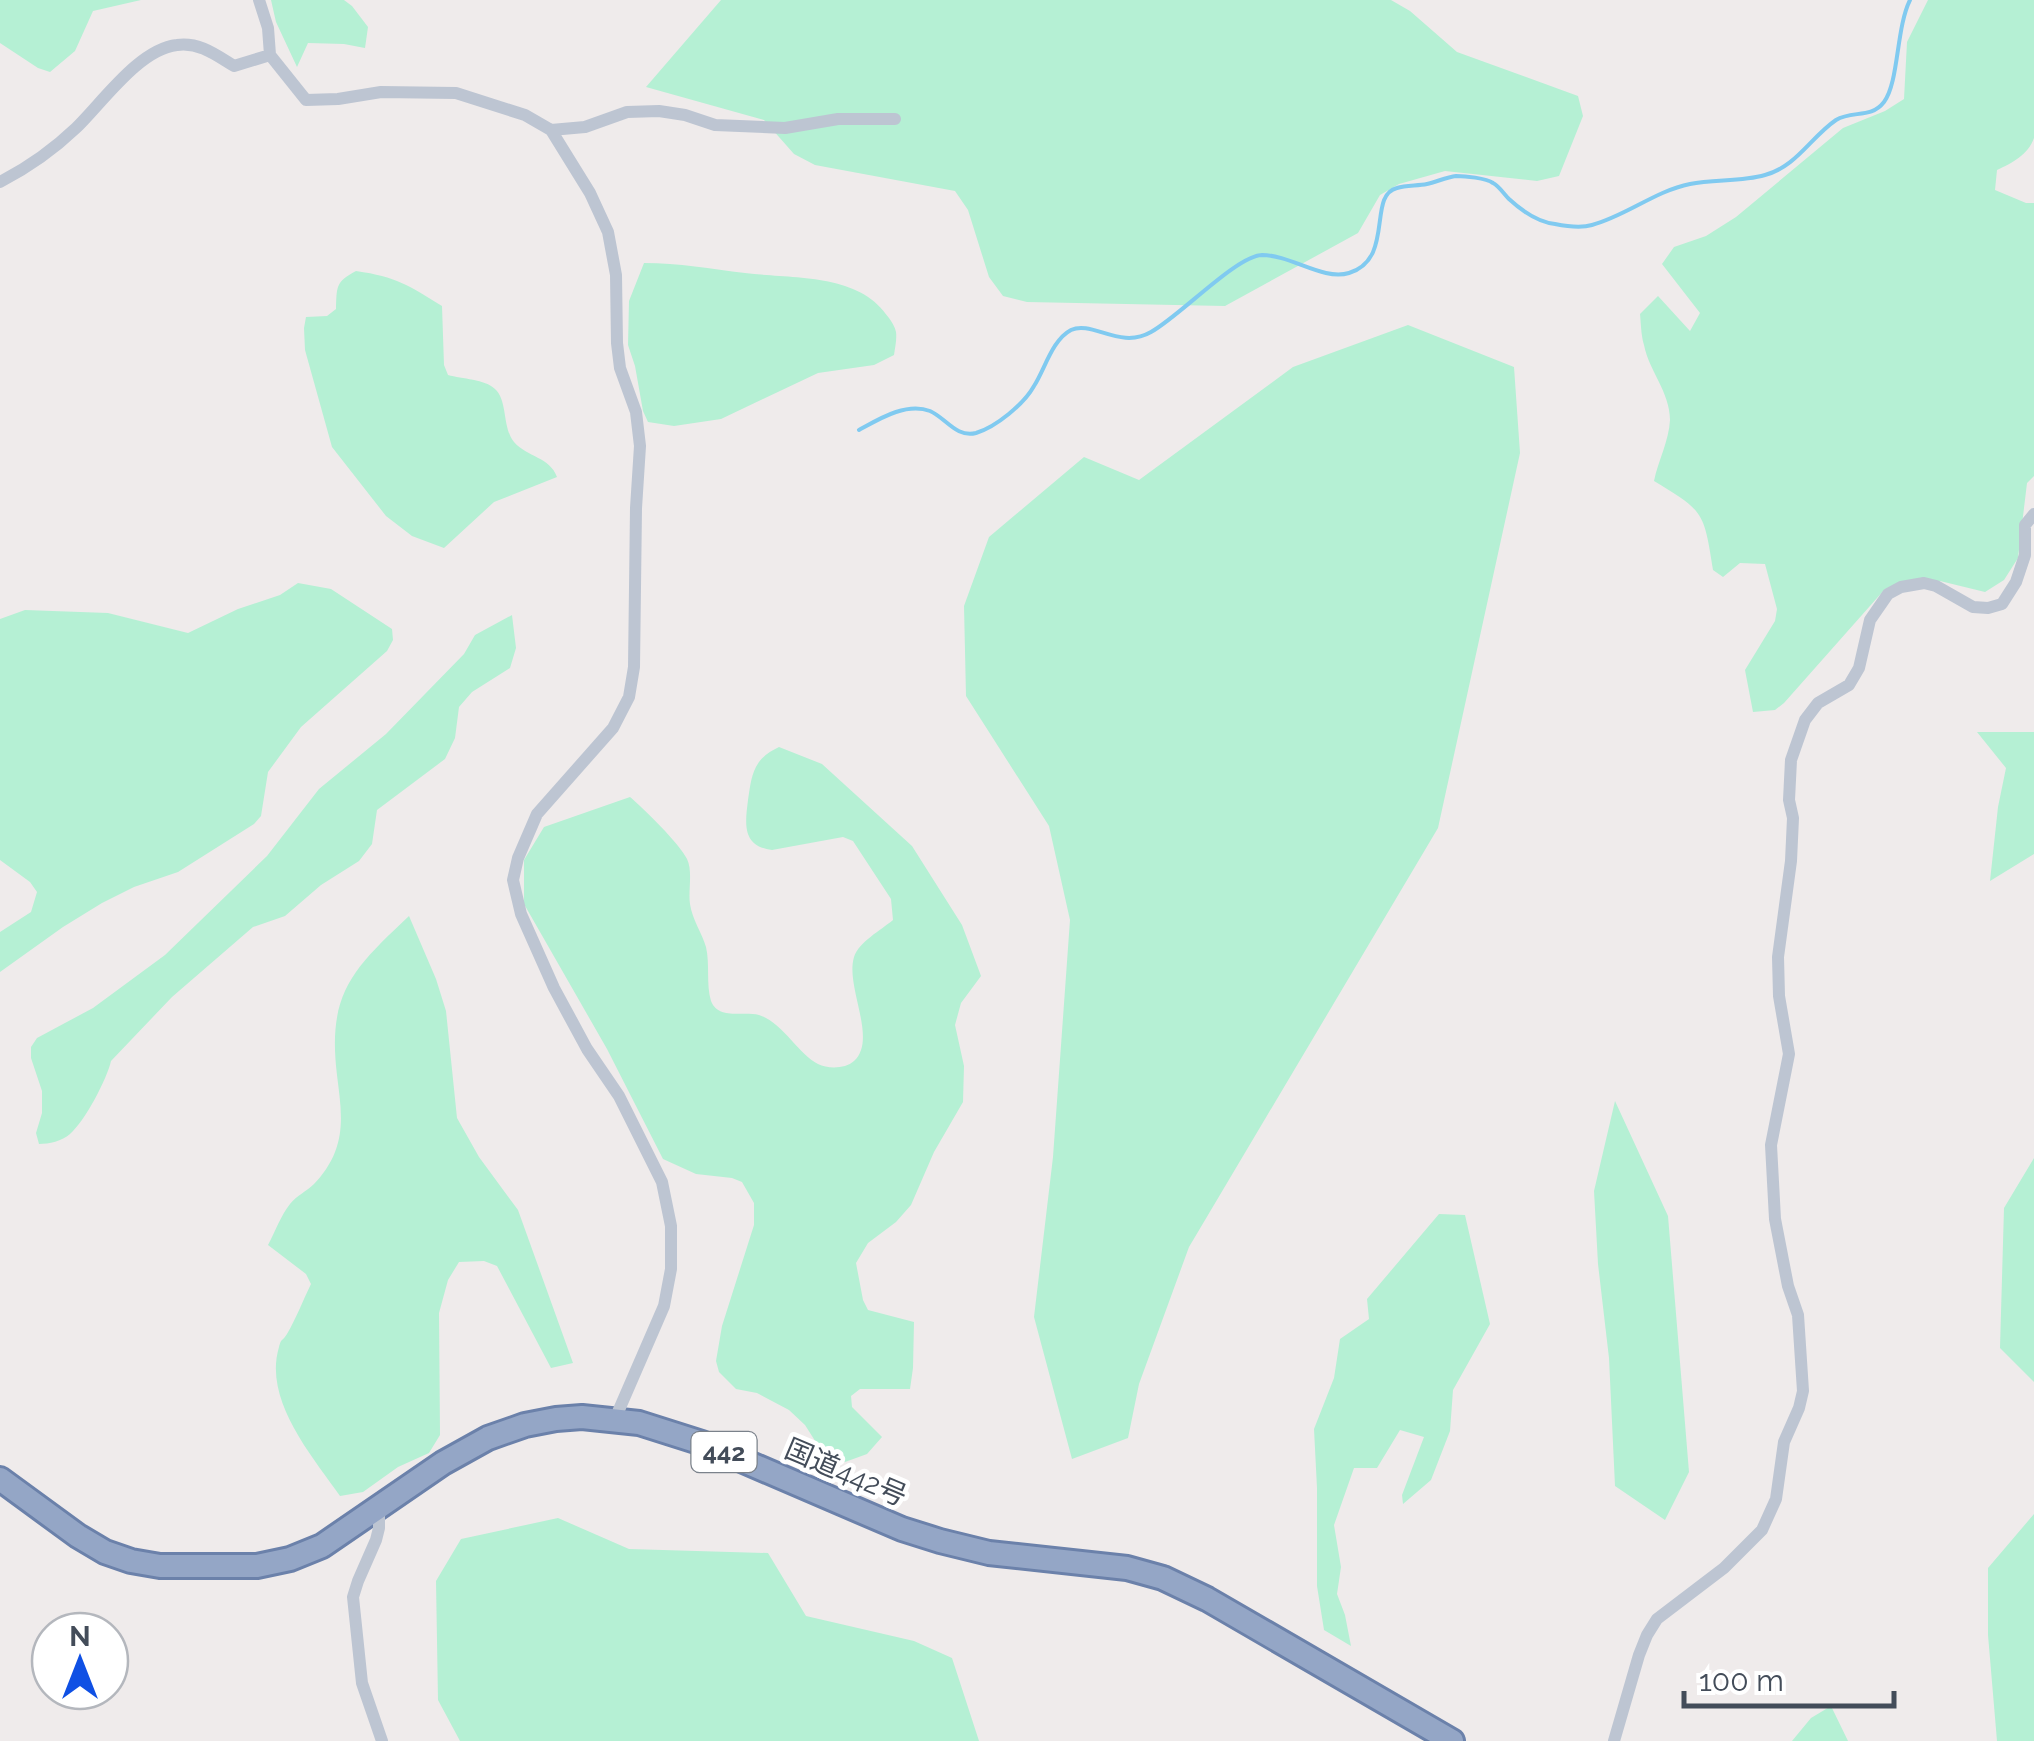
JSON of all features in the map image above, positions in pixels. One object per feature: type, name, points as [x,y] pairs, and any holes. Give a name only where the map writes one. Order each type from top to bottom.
[{"type":"highway","name":"国道442号","points":[[0,1480],[78,1536],[131,1561],[160,1566],[257,1566],[290,1560],[322,1546],[443,1463],[488,1438],[556,1419],[615,1419],[664,1429],[702,1443],[940,1542],[989,1553],[1127,1568],[1163,1578],[1207,1599],[1452,1741]]},
{"type":"street","points":[[259,0],[268,28],[270,55],[306,100],[381,92],[456,93],[526,114],[551,130],[608,232],[616,275],[618,356],[636,412],[640,446],[634,667],[629,697],[613,728],[538,814],[518,858],[514,880],[521,914],[554,988],[587,1048],[620,1096],[662,1182],[671,1226],[671,1270],[664,1306],[615,1419]]},
{"type":"street","points":[[0,182],[36,162],[78,126],[124,75],[160,50],[177,45],[203,47],[234,66],[270,55]]},
{"type":"street","points":[[551,130],[584,127],[627,112],[685,114],[715,126],[785,128],[838,119],[895,119]]},
{"type":"street","points":[[1614,1741],[1639,1655],[1657,1619],[1724,1568],[1762,1530],[1776,1499],[1784,1442],[1803,1390],[1798,1315],[1775,1219],[1771,1145],[1789,1054],[1779,996],[1778,957],[1791,860],[1791,760],[1805,720],[1818,703],[1849,685],[1859,668],[1870,620],[1888,594],[1924,584],[1936,586],[1972,607],[2002,604],[2016,582],[2024,555],[2024,524],[2034,514]]},
{"type":"street","points":[[379,1508],[376,1540],[353,1597],[362,1683],[382,1741]]},
{"type":"green space","points":[[0,0],[141,0],[93,11],[75,51],[50,72],[0,43]]},
{"type":"green space","points":[[271,0],[344,0],[368,27],[365,48],[308,43],[297,67],[276,22]]},
{"type":"green space","points":[[721,0],[1391,0],[1410,11],[1457,52],[1578,96],[1583,116],[1559,176],[1537,181],[1445,171],[1399,184],[1380,195],[1358,233],[1225,306],[1027,302],[1003,296],[989,277],[968,210],[955,191],[815,165],[794,154],[764,120],[646,87]]},
{"type":"green space","points":[[1928,0],[2034,0],[2034,138],[2024,154],[1997,170],[1995,190],[2034,203],[2034,476],[2027,483],[2018,558],[2004,580],[1985,592],[1940,581],[1885,589],[1784,703],[1775,710],[1753,712],[1745,670],[1775,621],[1777,609],[1765,564],[1740,563],[1723,577],[1713,570],[1699,515],[1683,499],[1654,481],[1670,420],[1667,400],[1647,355],[1640,314],[1658,296],[1690,331],[1700,313],[1662,264],[1674,247],[1706,236],[1736,217],[1843,128],[1904,99],[1907,42]]},
{"type":"green space","points":[[644,263],[843,285],[861,292],[889,318],[896,332],[894,355],[874,365],[818,373],[721,419],[674,426],[648,422],[628,345],[629,301]]},
{"type":"green space","points":[[356,271],[402,283],[442,306],[444,365],[448,375],[479,381],[495,389],[514,442],[549,465],[557,477],[494,502],[444,548],[412,536],[386,516],[332,447],[305,350],[304,328],[306,317],[327,316],[336,309],[338,286]]},
{"type":"green space","points":[[1408,325],[1514,367],[1520,453],[1438,828],[1189,1247],[1139,1384],[1128,1438],[1072,1459],[1034,1317],[1053,1157],[1070,920],[1049,826],[966,696],[964,606],[989,537],[1084,457],[1139,480],[1293,367]]},
{"type":"green space","points":[[298,583],[331,589],[392,629],[393,640],[387,651],[301,727],[268,772],[261,816],[178,872],[102,903],[0,972],[0,932],[31,912],[37,892],[0,860],[0,619],[25,610],[108,613],[188,633],[238,609],[280,595]]},
{"type":"green space","points":[[512,615],[516,648],[510,668],[472,692],[459,707],[455,738],[445,759],[377,810],[372,844],[359,861],[321,885],[285,916],[253,927],[172,997],[111,1061],[95,1099],[76,1128],[59,1140],[39,1144],[36,1133],[42,1113],[42,1091],[31,1058],[31,1047],[37,1038],[93,1008],[165,955],[267,856],[319,789],[386,734],[464,654],[475,635]]},
{"type":"green space","points":[[1977,732],[2034,732],[2034,854],[1990,881],[2006,768]]},
{"type":"green space","points":[[779,747],[822,764],[912,846],[962,925],[981,976],[961,1003],[955,1025],[964,1066],[963,1102],[934,1152],[911,1205],[868,1243],[856,1263],[868,1310],[914,1322],[913,1368],[910,1389],[860,1389],[851,1396],[852,1407],[882,1437],[867,1454],[845,1462],[824,1455],[805,1425],[789,1410],[757,1393],[736,1389],[719,1372],[716,1361],[722,1326],[754,1225],[754,1203],[742,1182],[696,1174],[663,1159],[607,1049],[524,904],[524,860],[544,827],[630,797],[687,859],[690,904],[706,947],[714,1007],[725,1013],[767,1019],[818,1064],[850,1064],[861,1051],[863,1040],[852,969],[854,957],[865,941],[893,920],[891,899],[853,841],[843,837],[772,850],[750,839],[746,817],[753,775],[761,760]]},
{"type":"green space","points":[[409,916],[446,1011],[457,1118],[479,1157],[518,1210],[573,1363],[551,1368],[497,1266],[484,1261],[459,1262],[448,1280],[439,1313],[440,1435],[429,1453],[398,1467],[363,1492],[340,1496],[293,1426],[278,1387],[280,1344],[311,1284],[306,1274],[268,1245],[287,1208],[320,1177],[338,1143],[341,1114],[336,1023],[348,985],[373,952]]},
{"type":"green space","points":[[1615,1101],[1668,1216],[1689,1472],[1665,1520],[1615,1486],[1609,1358],[1594,1191]]},
{"type":"green space","points":[[2034,1158],[2034,1382],[2000,1348],[2004,1208]]},
{"type":"green space","points":[[1439,1214],[1465,1215],[1490,1324],[1453,1390],[1450,1431],[1431,1480],[1403,1504],[1402,1495],[1424,1437],[1400,1430],[1377,1468],[1354,1468],[1334,1525],[1341,1567],[1337,1594],[1351,1646],[1324,1630],[1317,1586],[1314,1429],[1334,1378],[1340,1339],[1369,1319],[1367,1299]]},
{"type":"green space","points":[[2034,1514],[2034,1741],[1997,1741],[1988,1635],[1988,1568]]},
{"type":"green space","points":[[558,1518],[629,1549],[768,1553],[806,1616],[914,1641],[952,1658],[979,1741],[460,1741],[438,1700],[436,1581],[461,1539]]},
{"type":"green space","points":[[1831,1706],[1848,1741],[1792,1741],[1811,1718]]},
{"type":"waterway","points":[[859,430],[893,413],[912,409],[930,411],[963,433],[984,430],[1024,400],[1054,348],[1071,330],[1140,337],[1251,258],[1273,256],[1329,274],[1349,273],[1363,266],[1372,255],[1383,202],[1397,188],[1456,176],[1481,179],[1495,184],[1536,218],[1559,225],[1583,226],[1605,221],[1677,187],[1776,171],[1836,120],[1873,111],[1884,102],[1910,0]]}]
